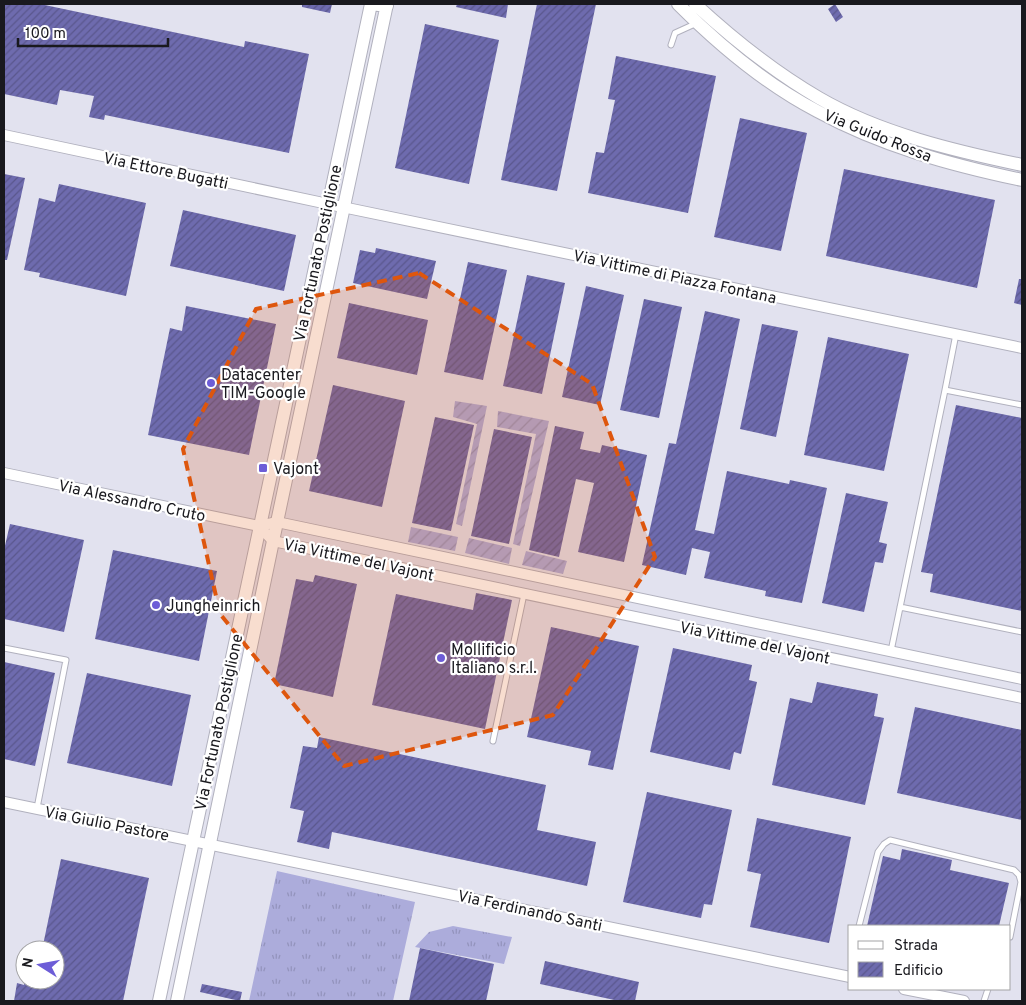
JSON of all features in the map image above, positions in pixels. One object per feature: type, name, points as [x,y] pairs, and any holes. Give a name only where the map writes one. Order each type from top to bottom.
[{"type":"street","points":[[371,4],[387,5]]},
{"type":"street","name":"Via Fortunato Postiglione","points":[[159,1001],[371,4]]},
{"type":"street","name":"Via Guido Rossa","points":[[678,4],[710,35],[773,84],[816,111],[888,143],[938,159],[1022,180]]},
{"type":"street","name":"Via Guido Rossa","points":[[695,4],[718,26],[768,64],[821,99],[856,116],[892,130],[943,146],[1022,165]]},
{"type":"street","name":"Via Fortunato Postiglione","points":[[177,1001],[387,5]]},
{"type":"street","name":"Via Ettore Bugatti","points":[[4,135],[328,204]]},
{"type":"street","name":"Via Vittime di Piazza Fontana","points":[[328,204],[1022,348]]},
{"type":"street","name":"Via Alessandro Cruto","points":[[4,473],[259,526]]},
{"type":"street","name":"Via Vittime del Vajont","points":[[259,526],[277,522],[1022,679]]},
{"type":"street","name":"Via Vittime del Vajont","points":[[259,526],[273,541],[1022,698]]},
{"type":"street","points":[[425,573],[429,555]]},
{"type":"street","points":[[784,648],[788,630]]},
{"type":"street","points":[[887,670],[891,652]]},
{"type":"street","name":"Via Giulio Pastore","points":[[4,802],[210,843]]},
{"type":"street","name":"Via Ferdinando Santi","points":[[210,843],[848,977]]},
{"type":"street","points":[[909,990],[964,1001]]},
{"type":"lane","points":[[671,45],[675,33],[698,23]]},
{"type":"lane","points":[[891,652],[956,334]]},
{"type":"lane","points":[[291,376],[307,380]]},
{"type":"lane","points":[[945,390],[1022,405]]},
{"type":"lane","points":[[493,741],[524,594]]},
{"type":"lane","points":[[900,607],[1022,632]]},
{"type":"lane","points":[[4,648],[66,660],[37,808]]},
{"type":"lane","points":[[220,710],[237,713]]},
{"type":"lane","points":[[859,925],[878,852],[890,840],[1014,870],[1019,874],[1021,882],[1011,932]]},
{"type":"highlighted area","points":[[419,273],[592,384],[655,557],[553,715],[344,766],[220,614],[183,449],[256,309]]},
{"type":"green space","points":[[455,401],[487,406],[462,526],[456,524],[477,424],[453,417]]},
{"type":"green space","points":[[498,411],[549,421],[520,546],[513,544],[536,434],[497,427]]},
{"type":"green space","points":[[411,527],[458,537],[455,551],[408,542]]},
{"type":"green space","points":[[469,538],[512,548],[509,564],[465,553]]},
{"type":"green space","points":[[526,551],[567,561],[563,574],[522,565]]},
{"type":"green space","points":[[277,871],[415,902],[393,1001],[249,1001]]},
{"type":"green space","points":[[453,926],[512,937],[504,964],[415,947],[429,932]]},
{"type":"building","points":[[4,4],[40,4],[244,47],[245,41],[309,54],[289,153],[105,115],[104,120],[89,117],[94,96],[60,90],[57,105],[4,94]]},
{"type":"building","points":[[302,4],[332,4],[330,13],[302,7]]},
{"type":"building","points":[[457,4],[508,4],[506,18],[456,7]]},
{"type":"building","points":[[537,4],[596,4],[557,191],[501,180]]},
{"type":"building","points":[[835,4],[843,17],[836,22],[828,9]]},
{"type":"building","points":[[425,24],[499,40],[469,184],[395,168]]},
{"type":"building","points":[[616,56],[716,76],[688,213],[588,193],[596,152],[604,153],[615,100],[608,99]]},
{"type":"building","points":[[740,118],[807,133],[781,251],[714,237]]},
{"type":"building","points":[[844,169],[995,200],[977,288],[826,256]]},
{"type":"building","points":[[4,174],[25,178],[7,260],[4,260]]},
{"type":"building","points":[[59,184],[146,203],[126,296],[39,277],[40,273],[24,270],[39,198],[55,202]]},
{"type":"building","points":[[183,210],[296,235],[284,291],[170,266]]},
{"type":"building","points":[[376,248],[436,261],[427,299],[353,283],[360,250],[375,253]]},
{"type":"building","points":[[468,262],[507,270],[483,380],[444,372]]},
{"type":"building","points":[[527,275],[565,283],[542,394],[503,386]]},
{"type":"building","points":[[1019,279],[1022,279],[1022,305],[1014,303]]},
{"type":"building","points":[[586,286],[624,295],[600,405],[562,397]]},
{"type":"building","points":[[644,299],[682,307],[659,418],[620,410]]},
{"type":"building","points":[[349,303],[428,320],[417,375],[337,358]]},
{"type":"building","name":"Datacenter TIM-Google","points":[[186,306],[276,324],[249,455],[148,435],[170,328],[182,331]]},
{"type":"building","points":[[705,311],[740,319],[695,530],[714,534],[727,471],[789,484],[790,480],[827,488],[802,603],[765,596],[766,591],[704,578],[710,552],[692,548],[686,575],[642,565],[669,443],[676,444]]},
{"type":"building","points":[[762,324],[798,331],[776,437],[740,429]]},
{"type":"building","points":[[828,337],[909,354],[884,471],[804,455]]},
{"type":"building","points":[[333,385],[405,401],[382,507],[309,491]]},
{"type":"building","points":[[956,405],[1022,418],[1022,611],[930,592],[933,574],[921,572]]},
{"type":"building","points":[[435,417],[474,425],[451,531],[412,523]]},
{"type":"building","points":[[555,426],[584,432],[580,449],[600,453],[602,445],[647,455],[624,562],[578,552],[594,483],[576,479],[559,557],[529,550]]},
{"type":"building","points":[[494,429],[532,437],[509,544],[471,536]]},
{"type":"building","points":[[846,493],[888,502],[879,542],[887,544],[883,563],[875,562],[864,612],[822,603]]},
{"type":"building","points":[[10,524],[84,540],[64,632],[4,619],[4,550]]},
{"type":"building","name":"Jungheinrich","points":[[113,550],[217,571],[199,661],[95,639]]},
{"type":"building","points":[[315,575],[357,584],[333,697],[274,684],[296,579],[313,582]]},
{"type":"building","name":"Mollificio Italiano s.r.l.","points":[[476,593],[512,600],[485,729],[372,705],[396,594],[473,610]]},
{"type":"building","points":[[551,627],[639,646],[613,770],[588,765],[591,751],[527,737]]},
{"type":"building","points":[[673,648],[752,665],[749,680],[757,682],[741,754],[734,752],[730,770],[650,752]]},
{"type":"building","points":[[4,662],[55,673],[35,766],[4,759]]},
{"type":"building","points":[[87,673],[191,695],[172,786],[67,763]]},
{"type":"building","points":[[817,682],[878,694],[874,716],[884,718],[865,805],[772,785],[790,698],[812,703]]},
{"type":"building","points":[[915,707],[1022,730],[1022,820],[897,793]]},
{"type":"building","points":[[319,737],[546,785],[537,830],[596,842],[587,886],[332,832],[329,849],[297,842],[304,811],[290,808],[303,746],[317,748]]},
{"type":"building","points":[[647,792],[732,810],[712,905],[704,904],[701,918],[623,902]]},
{"type":"building","points":[[757,818],[851,837],[829,943],[750,927],[761,874],[747,871]]},
{"type":"building","points":[[902,849],[952,860],[950,870],[1009,883],[999,925],[867,925],[883,856],[900,860]]},
{"type":"building","points":[[61,859],[149,878],[123,1001],[14,1001],[16,990],[65,990],[65,940],[44,940]]},
{"type":"building","points":[[420,948],[494,964],[486,1001],[409,1001]]},
{"type":"building","points":[[545,961],[639,982],[635,1001],[619,1001],[540,984]]},
{"type":"building","points":[[202,984],[242,992],[240,1001],[200,992]]},
{"type":"place","name":"Datacenter TIM-Google","points":[[211,383]]},
{"type":"place","name":"Vajont","points":[[263,468]]},
{"type":"place","name":"Jungheinrich","points":[[156,605]]},
{"type":"place","name":"Mollificio Italiano s.r.l.","points":[[441,658]]}]
